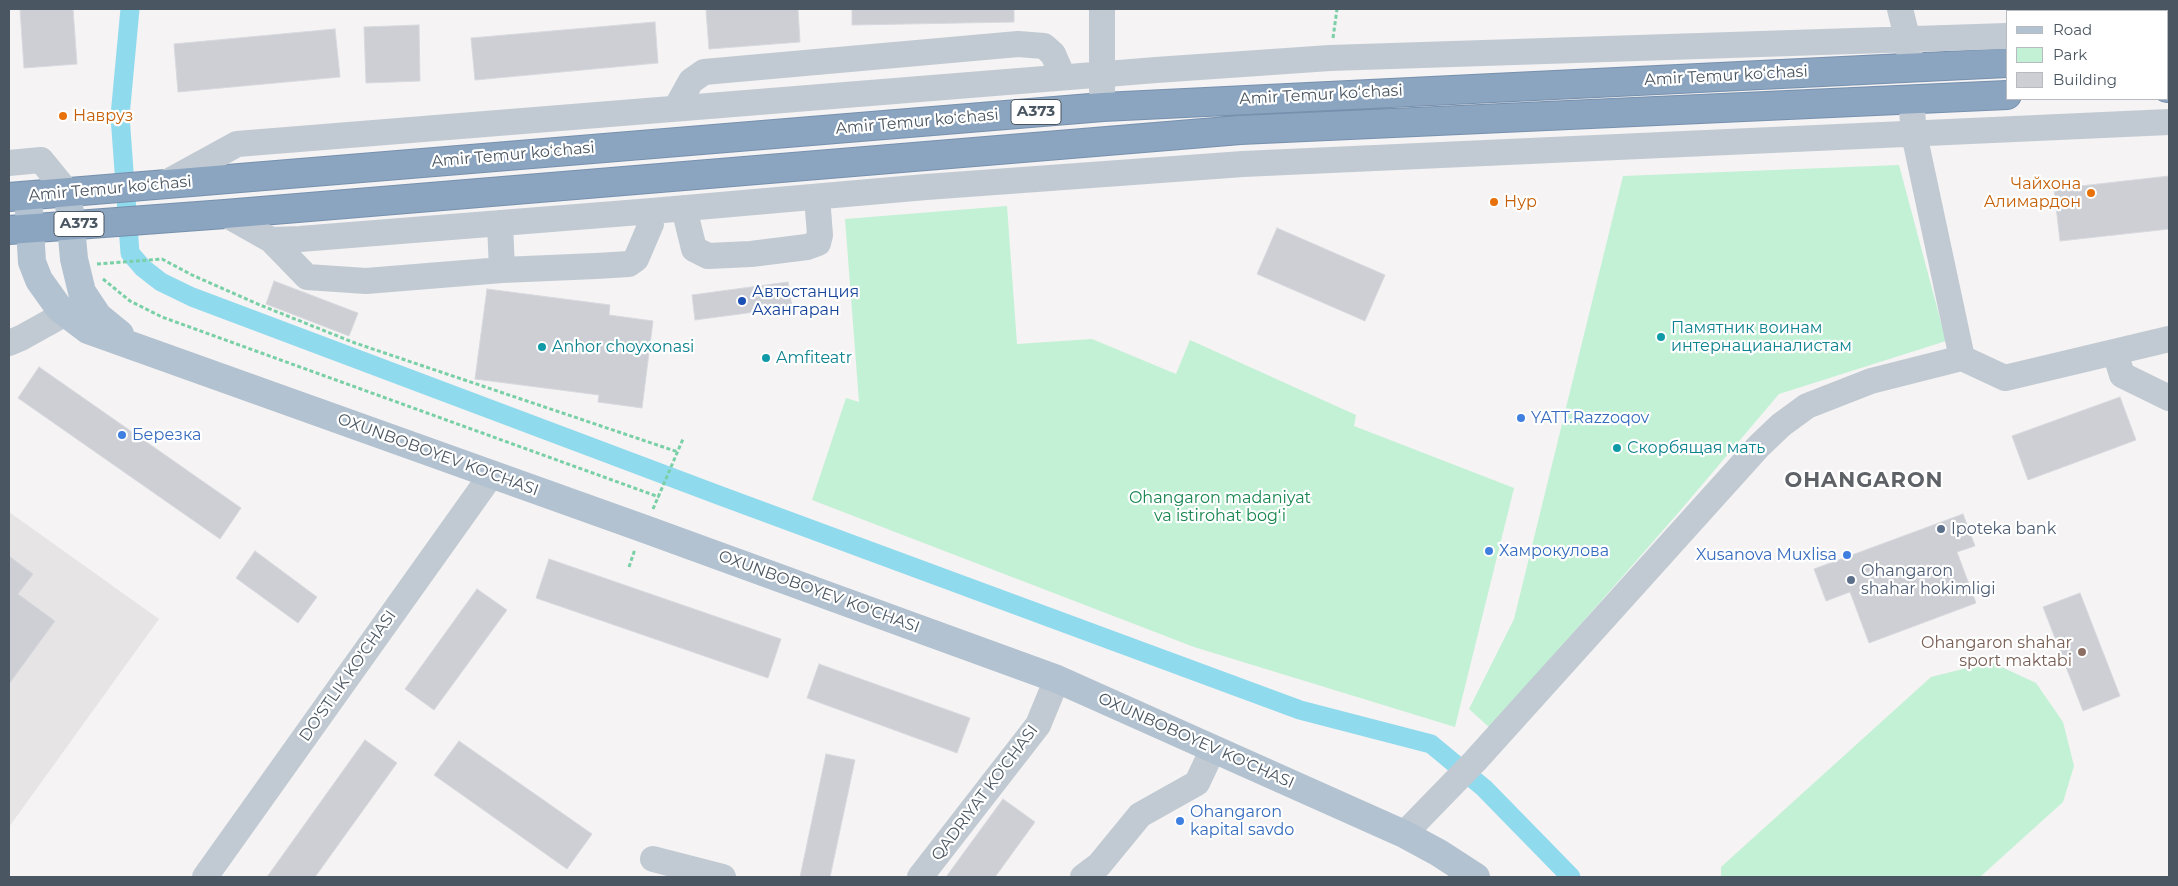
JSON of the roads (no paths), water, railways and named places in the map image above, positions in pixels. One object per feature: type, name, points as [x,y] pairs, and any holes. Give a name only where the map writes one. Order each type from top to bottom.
[{"type":"highway","name":"Amir Temur koʻchasi","points":[[19,197],[648,143],[1103,107],[1909,54],[2006,62]]},
{"type":"highway","points":[[1909,54],[1911,99]]},
{"type":"highway","name":"Amir Temur koʻchasi","points":[[19,229],[225,214],[1240,130],[2006,95]]},
{"type":"main road","name":"OXUNBOBOYEV KO'CHASI","points":[[68,193],[76,271],[76,308]]},
{"type":"main road","name":"OXUNBOBOYEV KO'CHASI","points":[[19,197],[20,263],[38,280],[47,294],[98,316],[111,328],[144,350],[1057,679],[1404,834],[1439,853],[1476,877]]},
{"type":"street","points":[[1102,9],[1109,74]]},
{"type":"street","points":[[1900,9],[1909,54]]},
{"type":"street","points":[[164,184],[237,144],[1063,77],[1330,58],[1909,54],[2006,36]]},
{"type":"street","points":[[1103,107],[1109,74],[1120,37]]},
{"type":"street","points":[[648,143],[684,108],[691,81],[704,72],[1018,44],[1044,46],[1053,54],[1063,77]]},
{"type":"street","points":[[1911,99],[1914,134],[1962,358]]},
{"type":"street","points":[[271,240],[650,212],[1243,164],[2169,122]]},
{"type":"street","points":[[9,163],[41,160],[68,193]]},
{"type":"street","points":[[684,208],[694,249],[708,256],[751,254],[806,247],[818,243],[820,235],[817,197]]},
{"type":"street","points":[[225,214],[271,240],[307,277],[366,281],[502,270],[629,264],[636,259],[652,224],[650,212]]},
{"type":"street","points":[[500,223],[502,270]]},
{"type":"street","points":[[9,343],[76,308]]},
{"type":"street","points":[[1404,834],[1475,761],[1759,446],[1781,425],[1807,406],[1871,380],[1962,358],[2004,378],[2169,339]]},
{"type":"street","points":[[2115,352],[2122,375],[2169,398]]},
{"type":"street","name":"DO'STLIK KO'CHASI","points":[[205,877],[492,474]]},
{"type":"street","name":"QADRIYAT KO'CHASI","points":[[920,877],[1038,725],[1057,679]]},
{"type":"street","points":[[1083,877],[1099,865],[1140,815],[1197,783],[1213,749]]},
{"type":"street","points":[[653,859],[723,877]]},
{"type":"waterway","points":[[130,9],[120,116],[130,253],[143,268],[161,282],[192,297],[721,496],[1300,710],[1431,744],[1484,788],[1571,877]]},
{"type":"place","name":"Навруз","points":[[63,116]]},
{"type":"place","name":"Чайхона Алимардон","points":[[2091,193]]},
{"type":"place","name":"Нур","points":[[1494,202]]},
{"type":"place","name":"Автостанция Ахангаран","points":[[742,301]]},
{"type":"place","name":"Памятник воинам интернацианалистам","points":[[1661,337]]},
{"type":"place","name":"Anhor choyxonasi","points":[[542,347]]},
{"type":"place","name":"Amfiteatr","points":[[766,358]]},
{"type":"place","name":"YATT.Razzoqov","points":[[1521,418]]},
{"type":"place","name":"Березка","points":[[122,435]]},
{"type":"place","name":"Скорбящая мать","points":[[1617,448]]},
{"type":"place","name":"Ipoteka bank","points":[[1941,529]]},
{"type":"place","name":"Хамрокулова","points":[[1489,551]]},
{"type":"place","name":"Xusanova Muxlisa","points":[[1847,555]]},
{"type":"place","name":"Ohangaron shahar hokimligi","points":[[1851,580]]},
{"type":"place","name":"Ohangaron shahar sport maktabi","points":[[2082,652]]},
{"type":"place","name":"Ohangaron kapital savdo","points":[[1180,821]]},
{"type":"district","name":"OHANGARON","points":[[1864,481]]},
{"type":"park label","name":"Ohangaron madaniyat va istirohat bogʻi","points":[[1220,507]]}]
